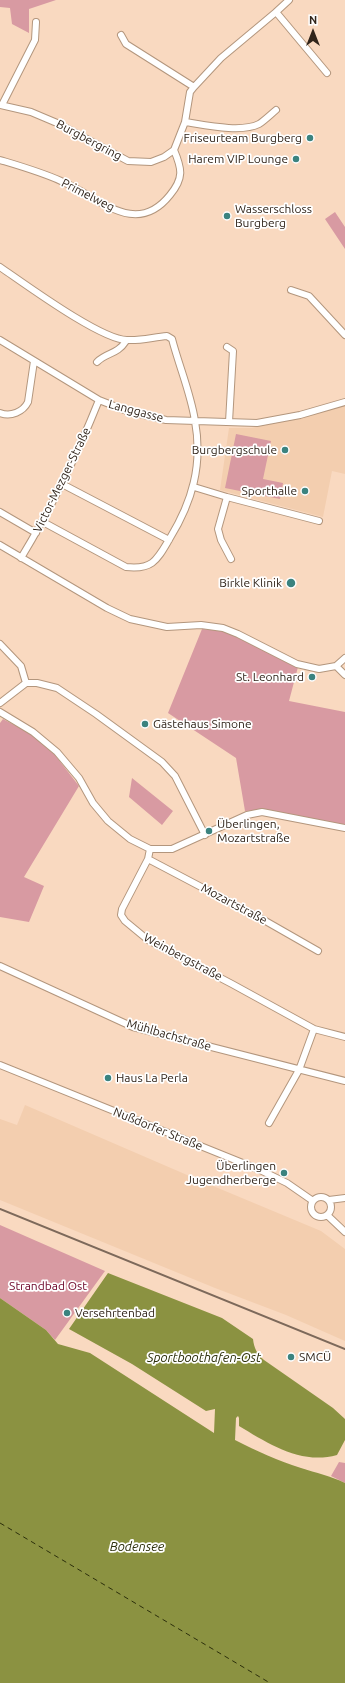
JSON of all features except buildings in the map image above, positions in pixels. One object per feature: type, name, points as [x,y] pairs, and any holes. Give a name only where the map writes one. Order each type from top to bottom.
[{"type":"street","points":[[174,150],[185,122],[190,92],[221,58],[276,12],[288,0]]},
{"type":"street","points":[[276,12],[327,73]]},
{"type":"street","points":[[1,105],[35,40],[36,22]]},
{"type":"street","points":[[121,35],[126,44],[194,87]]},
{"type":"street","name":"Burgbergring","points":[[1,105],[31,112],[57,123],[128,161],[151,162],[164,157],[174,150]]},
{"type":"street","points":[[185,122],[219,127],[242,128],[259,124],[276,110]]},
{"type":"street","name":"Primelweg","points":[[0,160],[62,181],[125,214],[148,214],[166,201],[175,190],[181,178],[181,173],[174,150]]},
{"type":"street","points":[[0,267],[92,327],[126,341],[167,336],[172,339],[195,421],[198,454],[194,487],[184,515],[169,540],[149,566],[140,568],[126,567],[43,522]]},
{"type":"street","points":[[291,290],[309,296],[345,335]]},
{"type":"street","name":"Langgasse","points":[[0,340],[99,400],[127,411],[158,418],[257,423],[300,415],[345,402]]},
{"type":"street","points":[[97,362],[102,356],[113,354],[126,341]]},
{"type":"street","points":[[227,347],[233,351],[229,422]]},
{"type":"street","points":[[0,413],[16,413],[25,408],[28,402],[34,361]]},
{"type":"street","name":"Victor-Mezger-Straße","points":[[21,558],[43,522],[79,450],[99,400]]},
{"type":"street","points":[[62,484],[169,540]]},
{"type":"street","points":[[194,487],[319,521]]},
{"type":"street","points":[[228,497],[218,529],[221,540],[231,559]]},
{"type":"street","points":[[0,512],[36,533]]},
{"type":"street","points":[[0,545],[107,608],[130,619],[167,627],[201,625],[223,628],[297,664],[319,669],[336,666],[345,658]]},
{"type":"street","points":[[0,644],[21,666],[26,683]]},
{"type":"street","points":[[336,666],[345,675]]},
{"type":"street","points":[[0,703],[26,683],[37,683],[57,688],[96,714],[162,762],[175,776],[205,835]]},
{"type":"street","points":[[0,712],[33,732],[56,752],[79,778],[93,803],[108,821],[130,839],[150,849],[172,850],[247,815],[262,812],[345,828]]},
{"type":"street","name":"Weinbergstraße","points":[[150,849],[148,859],[122,908],[121,915],[125,921],[148,940],[314,1029],[345,1037]]},
{"type":"street","name":"Mozartstraße","points":[[148,859],[262,919],[318,951]]},
{"type":"street","name":"Mühlbachstraße","points":[[0,966],[133,1027],[345,1081]]},
{"type":"street","points":[[269,1123],[299,1070],[314,1029]]},
{"type":"street","name":"Nußdorfer Straße","points":[[0,1065],[260,1170],[287,1183],[313,1201],[311,1206],[315,1214],[319,1216],[327,1215],[345,1232]]},
{"type":"street","points":[[313,1201],[320,1197],[329,1200],[345,1198]]},
{"type":"street","points":[[327,1215],[331,1208],[329,1200]]},
{"type":"shaded area","name":"Burgbergschule","points":[[345,405],[345,474],[332,471],[323,517],[220,490],[229,428],[252,428]]},
{"type":"shaded area","points":[[25,1105],[321,1231],[345,1249],[345,1341],[286,1315],[215,1288],[0,1200],[0,1119],[17,1125]]},
{"type":"green space","points":[[0,0],[56,0],[29,9],[29,33],[12,24],[10,8],[0,7]]},
{"type":"green space","points":[[335,212],[345,227],[345,249],[325,219]]},
{"type":"green space","points":[[236,434],[271,441],[263,479],[283,483],[280,499],[225,488]]},
{"type":"green space","points":[[202,629],[224,631],[298,667],[289,701],[345,712],[345,825],[265,810],[245,811],[236,758],[168,713]]},
{"type":"green space","points":[[3,719],[31,734],[55,755],[79,786],[24,877],[44,886],[29,922],[0,917],[0,723]]},
{"type":"green space","points":[[132,778],[173,811],[162,825],[129,797]]},
{"type":"green space","name":"Strandbad Ost","points":[[0,1225],[105,1271],[55,1340],[46,1330],[0,1298]]},
{"type":"green space","points":[[339,1462],[345,1463],[345,1483],[331,1476]]},
{"type":"water","name":"Bodensee","points":[[108,1273],[222,1318],[253,1339],[256,1351],[264,1360],[333,1408],[345,1419],[345,1440],[337,1455],[311,1457],[286,1451],[262,1440],[239,1426],[238,1416],[236,1418],[235,1440],[276,1459],[329,1476],[345,1483],[345,1683],[0,1683],[0,1298],[46,1330],[58,1344],[90,1353],[214,1433],[215,1409],[206,1411],[132,1364],[69,1329]]},
{"type":"ferry route","points":[[0,1523],[270,1683]]},
{"type":"railway","points":[[0,1209],[345,1349]]},
{"type":"place","name":"Friseurteam Burgberg","points":[[310,138]]},
{"type":"place","name":"Harem VIP Lounge","points":[[296,159]]},
{"type":"place","name":"Wasserschloss Burgberg","points":[[227,216]]},
{"type":"place","name":"Burgbergschule","points":[[285,450]]},
{"type":"place","name":"Sporthalle","points":[[305,491]]},
{"type":"place","name":"Birkle Klinik","points":[[291,583]]},
{"type":"place","name":"St. Leonhard","points":[[312,677]]},
{"type":"place","name":"Gästehaus Simone","points":[[145,724]]},
{"type":"place","name":"Überlingen, Mozartstraße","points":[[209,831]]},
{"type":"place","name":"Haus La Perla","points":[[108,1078]]},
{"type":"place","name":"Überlingen Jugendherberge","points":[[284,1173]]},
{"type":"place","name":"Versehrtenbad","points":[[67,1313]]},
{"type":"place","name":"SMCÜ","points":[[291,1357]]},
{"type":"water label","name":"Sportboothafen-Ost","points":[[204,1358]]}]
